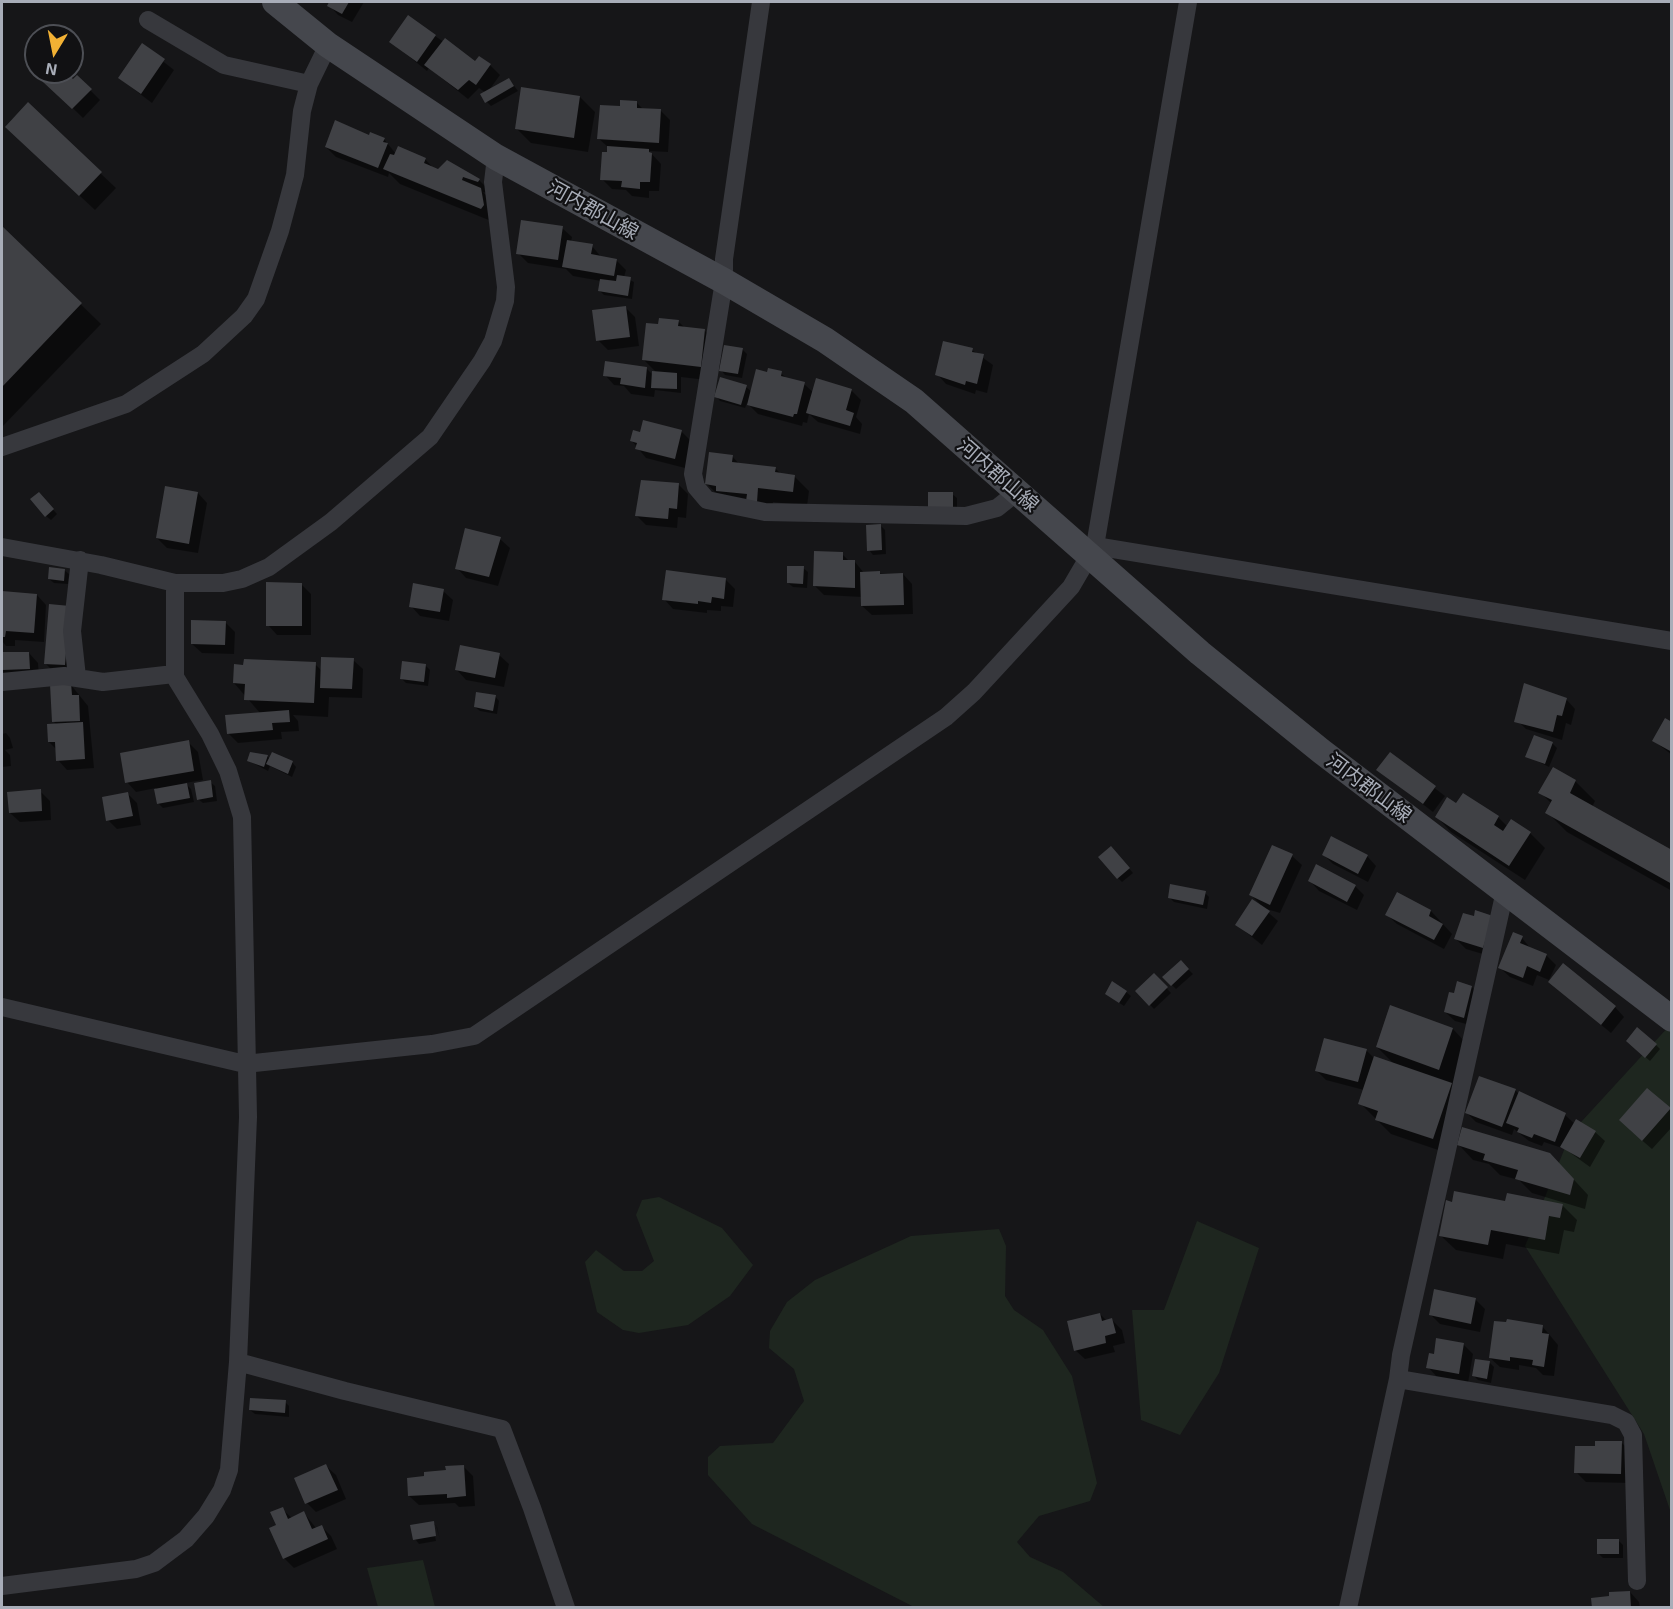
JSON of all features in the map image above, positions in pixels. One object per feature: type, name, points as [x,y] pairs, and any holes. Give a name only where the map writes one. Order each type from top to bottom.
[{"type":"main road","name":"河内郡山線","points":[[275,2],[328,45],[495,157],[724,281],[825,340],[914,401],[1017,492],[1092,551],[1200,653],[1321,751],[1671,1019]]},
{"type":"street","points":[[761,2],[724,259],[724,281],[693,474],[696,488],[708,500],[737,508],[776,513],[966,516],[997,508],[1017,492]]},
{"type":"street","points":[[2,1007],[245,1064],[432,1044],[474,1036],[946,717],[974,692],[1071,587],[1092,551],[1107,485],[1188,2]]},
{"type":"street","points":[[148,20],[224,65],[309,84]]},
{"type":"street","points":[[2,447],[126,404],[203,354],[244,315],[256,299],[280,231],[295,175],[302,111],[309,84],[328,45]]},
{"type":"street","points":[[2,547],[80,560],[175,583],[223,583],[242,579],[269,567],[331,522],[430,437],[493,341],[505,301],[505,268],[493,182],[495,157]]},
{"type":"street","points":[[1092,551],[1671,641]]},
{"type":"street","points":[[77,677],[72,631],[80,560]]},
{"type":"street","points":[[2,1586],[136,1569],[154,1563],[186,1539],[206,1516],[222,1490],[229,1470],[238,1362],[248,1117],[245,1064],[242,817],[228,771],[210,734],[185,697],[174,674],[175,583]]},
{"type":"street","points":[[2,682],[77,677],[103,682],[174,674]]},
{"type":"street","points":[[1348,1608],[1398,1379],[1401,1355],[1505,891]]},
{"type":"street","points":[[238,1362],[502,1429],[566,1608]]},
{"type":"street","points":[[1398,1379],[1612,1415],[1626,1422],[1633,1435],[1637,1581]]},
{"type":"shaded area","points":[[1671,1024],[1671,1513],[1644,1434],[1525,1246],[1571,1133]]},
{"type":"shaded area","points":[[659,1197],[722,1228],[753,1265],[730,1296],[688,1325],[639,1333],[623,1330],[597,1312],[585,1262],[596,1250],[624,1271],[642,1271],[654,1261],[636,1215],[642,1200]]},
{"type":"shaded area","points":[[1197,1221],[1259,1248],[1219,1373],[1180,1435],[1141,1420],[1132,1310],[1164,1310]]},
{"type":"shaded area","points":[[999,1229],[1006,1246],[1005,1296],[1014,1310],[1043,1330],[1072,1376],[1097,1483],[1090,1501],[1039,1516],[1017,1542],[1030,1557],[1063,1572],[1104,1607],[914,1607],[752,1524],[708,1475],[708,1457],[720,1446],[773,1443],[804,1401],[794,1369],[769,1348],[770,1331],[787,1302],[815,1280],[911,1236]]},
{"type":"shaded area","points":[[423,1560],[435,1607],[378,1607],[367,1568]]},
{"type":"building","points":[[329,2],[349,2],[342,14],[327,6]]},
{"type":"building","points":[[408,15],[436,35],[417,62],[389,42]]},
{"type":"building","points":[[445,38],[475,61],[479,56],[491,64],[476,85],[469,80],[458,90],[424,65]]},
{"type":"building","points":[[142,43],[165,59],[141,94],[118,78]]},
{"type":"building","points":[[509,78],[514,86],[485,103],[480,94]]},
{"type":"building","points":[[84,82],[92,89],[72,109],[45,84],[84,84]]},
{"type":"building","points":[[521,87],[580,96],[574,138],[515,129]]},
{"type":"building","points":[[620,100],[637,101],[637,108],[661,109],[659,143],[597,139],[600,105],[620,106]]},
{"type":"building","points":[[28,102],[102,172],[79,196],[5,127]]},
{"type":"building","points":[[335,120],[369,135],[370,132],[385,138],[383,142],[388,143],[378,168],[325,147]]},
{"type":"building","points":[[398,146],[426,158],[424,163],[438,169],[447,160],[480,179],[478,182],[463,177],[462,180],[481,188],[484,205],[481,209],[383,169],[390,154],[394,155]]},
{"type":"building","points":[[607,146],[649,149],[652,153],[650,182],[640,182],[640,189],[621,187],[622,181],[600,180],[602,152],[607,152]]},
{"type":"building","points":[[521,220],[563,226],[558,260],[516,254]]},
{"type":"building","points":[[2,226],[82,303],[2,387]]},
{"type":"building","points":[[567,240],[593,244],[591,254],[617,259],[614,276],[562,267]]},
{"type":"building","points":[[617,275],[631,277],[628,296],[598,291],[600,279],[616,281]]},
{"type":"building","points":[[626,306],[630,337],[596,341],[592,310]]},
{"type":"building","points":[[659,318],[679,320],[678,326],[705,329],[701,367],[642,360],[646,323],[658,324]]},
{"type":"building","points":[[943,341],[973,348],[972,352],[984,354],[977,384],[966,381],[965,385],[935,375]]},
{"type":"building","points":[[724,345],[743,348],[738,374],[719,371]]},
{"type":"building","points":[[605,361],[647,367],[645,388],[620,384],[621,378],[603,376]]},
{"type":"building","points":[[768,368],[782,371],[781,376],[805,382],[797,414],[793,417],[747,405],[756,369],[767,372]]},
{"type":"building","points":[[652,371],[677,373],[677,389],[651,388]]},
{"type":"building","points":[[720,377],[747,385],[741,405],[714,397]]},
{"type":"building","points":[[816,378],[852,389],[846,410],[854,413],[850,426],[806,413]]},
{"type":"building","points":[[643,420],[682,430],[675,459],[635,449],[637,443],[630,441],[633,430],[640,432]]},
{"type":"building","points":[[709,452],[733,455],[732,462],[776,467],[775,472],[795,475],[793,492],[758,488],[757,502],[746,501],[747,494],[716,491],[716,486],[705,484]]},
{"type":"building","points":[[641,480],[679,483],[677,509],[669,508],[668,519],[635,516]]},
{"type":"building","points":[[165,486],[198,492],[189,544],[156,538]]},
{"type":"building","points":[[39,492],[54,509],[45,517],[30,499]]},
{"type":"building","points":[[928,492],[953,492],[953,509],[928,508]]},
{"type":"building","points":[[881,524],[882,550],[867,551],[866,525]]},
{"type":"building","points":[[465,528],[501,537],[489,577],[455,569]]},
{"type":"building","points":[[814,551],[843,552],[843,560],[855,560],[855,588],[813,586]]},
{"type":"building","points":[[787,566],[804,566],[803,584],[787,583]]},
{"type":"building","points":[[49,567],[65,569],[64,581],[48,579]]},
{"type":"building","points":[[666,570],[726,578],[724,599],[712,597],[711,603],[698,601],[698,604],[662,600]]},
{"type":"building","points":[[880,571],[880,574],[903,573],[904,605],[861,606],[860,572]]},
{"type":"building","points":[[266,582],[302,583],[302,626],[266,626]]},
{"type":"building","points":[[413,583],[444,589],[440,612],[409,607]]},
{"type":"building","points":[[2,591],[37,594],[34,633],[6,631],[5,637],[2,637]]},
{"type":"building","points":[[49,604],[70,606],[65,665],[44,664]]},
{"type":"building","points":[[191,620],[226,621],[225,645],[191,644]]},
{"type":"building","points":[[460,645],[500,653],[495,678],[455,670]]},
{"type":"building","points":[[2,652],[29,652],[30,669],[2,670]]},
{"type":"building","points":[[321,657],[354,658],[352,689],[320,688]]},
{"type":"building","points":[[244,659],[316,662],[314,703],[244,700],[245,684],[233,683],[234,664],[243,665]]},
{"type":"building","points":[[402,661],[426,664],[424,682],[400,679]]},
{"type":"building","points":[[71,683],[72,695],[79,695],[80,721],[52,722],[50,684]]},
{"type":"building","points":[[1524,683],[1567,698],[1562,716],[1557,715],[1553,732],[1514,722]]},
{"type":"building","points":[[476,692],[496,695],[493,711],[474,707]]},
{"type":"building","points":[[289,710],[290,722],[272,723],[273,730],[227,734],[225,715]]},
{"type":"building","points":[[1665,718],[1672,722],[1672,752],[1652,741]]},
{"type":"building","points":[[83,722],[85,759],[56,761],[55,742],[48,742],[47,724]]},
{"type":"building","points":[[1534,735],[1553,742],[1545,764],[1525,757]]},
{"type":"building","points":[[189,740],[194,771],[125,783],[120,753]]},
{"type":"building","points":[[250,752],[268,755],[264,767],[247,761]]},
{"type":"building","points":[[272,752],[293,761],[288,774],[266,764]]},
{"type":"building","points":[[1390,752],[1436,786],[1423,804],[1376,770]]},
{"type":"building","points":[[1553,767],[1576,780],[1570,793],[1672,850],[1672,884],[1545,813],[1552,800],[1538,793]]},
{"type":"building","points":[[211,780],[213,797],[197,800],[194,783]]},
{"type":"building","points":[[187,783],[190,798],[157,804],[154,789]]},
{"type":"building","points":[[41,789],[42,811],[9,813],[7,792]]},
{"type":"building","points":[[128,792],[133,816],[106,821],[102,797]]},
{"type":"building","points":[[1463,793],[1499,816],[1494,825],[1503,831],[1511,819],[1531,832],[1509,866],[1435,817],[1447,797],[1456,803]]},
{"type":"building","points":[[1331,836],[1368,855],[1358,874],[1322,855]]},
{"type":"building","points":[[1272,845],[1293,854],[1270,905],[1249,895]]},
{"type":"building","points":[[1111,846],[1130,868],[1117,879],[1098,857]]},
{"type":"building","points":[[1316,864],[1356,885],[1347,902],[1308,881]]},
{"type":"building","points":[[1170,884],[1206,891],[1203,905],[1168,898]]},
{"type":"building","points":[[1397,892],[1431,910],[1429,916],[1443,924],[1434,940],[1385,915]]},
{"type":"building","points":[[1252,899],[1270,911],[1252,936],[1235,925]]},
{"type":"building","points":[[1475,910],[1493,916],[1483,948],[1454,939],[1463,913],[1474,916]]},
{"type":"building","points":[[1513,932],[1523,936],[1520,943],[1547,954],[1540,972],[1527,966],[1523,978],[1498,968]]},
{"type":"building","points":[[1181,960],[1189,969],[1171,986],[1162,977]]},
{"type":"building","points":[[1563,963],[1616,1006],[1601,1025],[1548,982]]},
{"type":"building","points":[[1154,973],[1168,987],[1149,1006],[1135,991]]},
{"type":"building","points":[[1112,981],[1127,991],[1119,1003],[1105,994]]},
{"type":"building","points":[[1457,981],[1472,986],[1464,1018],[1444,1012],[1449,992],[1454,993]]},
{"type":"building","points":[[1390,1005],[1453,1028],[1439,1070],[1376,1047]]},
{"type":"building","points":[[1637,1027],[1657,1044],[1645,1058],[1626,1041]]},
{"type":"building","points":[[1324,1038],[1367,1049],[1358,1082],[1315,1071]]},
{"type":"building","points":[[1374,1056],[1452,1083],[1433,1139],[1375,1120],[1378,1111],[1358,1104]]},
{"type":"building","points":[[1479,1076],[1516,1089],[1502,1127],[1465,1113]]},
{"type":"building","points":[[1647,1088],[1671,1108],[1642,1141],[1619,1120]]},
{"type":"building","points":[[1519,1091],[1566,1113],[1555,1142],[1534,1134],[1532,1138],[1517,1132],[1519,1128],[1506,1123]]},
{"type":"building","points":[[1576,1119],[1596,1131],[1580,1158],[1560,1147]]},
{"type":"building","points":[[1462,1127],[1550,1153],[1574,1179],[1570,1195],[1515,1179],[1518,1170],[1483,1160],[1485,1154],[1457,1145]]},
{"type":"building","points":[[1454,1191],[1505,1201],[1507,1193],[1563,1204],[1560,1218],[1549,1216],[1545,1240],[1491,1230],[1488,1245],[1439,1236],[1446,1200],[1452,1202]]},
{"type":"building","points":[[1434,1289],[1476,1298],[1471,1324],[1429,1315]]},
{"type":"building","points":[[1100,1313],[1102,1321],[1112,1318],[1116,1333],[1105,1336],[1106,1343],[1074,1351],[1067,1321]]},
{"type":"building","points":[[1507,1319],[1543,1325],[1542,1333],[1549,1334],[1544,1367],[1532,1365],[1533,1360],[1510,1357],[1510,1361],[1489,1358],[1494,1321],[1506,1322]]},
{"type":"building","points":[[1436,1338],[1464,1343],[1459,1374],[1426,1368],[1429,1353],[1434,1354]]},
{"type":"building","points":[[1475,1359],[1490,1361],[1487,1379],[1472,1376]]},
{"type":"building","points":[[250,1398],[286,1400],[285,1413],[249,1410]]},
{"type":"building","points":[[1595,1441],[1622,1441],[1621,1474],[1574,1473],[1575,1446],[1595,1446]]},
{"type":"building","points":[[326,1464],[338,1490],[305,1504],[294,1478]]},
{"type":"building","points":[[464,1465],[466,1496],[447,1498],[447,1494],[408,1496],[407,1478],[424,1476],[424,1472],[446,1470],[445,1466]]},
{"type":"building","points":[[283,1507],[288,1519],[304,1511],[312,1529],[322,1525],[328,1539],[283,1559],[269,1528],[276,1525],[270,1512]]},
{"type":"building","points":[[434,1521],[436,1536],[413,1540],[410,1525]]},
{"type":"building","points":[[1597,1539],[1619,1539],[1619,1554],[1597,1554]]},
{"type":"building","points":[[1630,1591],[1631,1608],[1592,1608],[1591,1598],[1609,1596],[1609,1592]]}]
